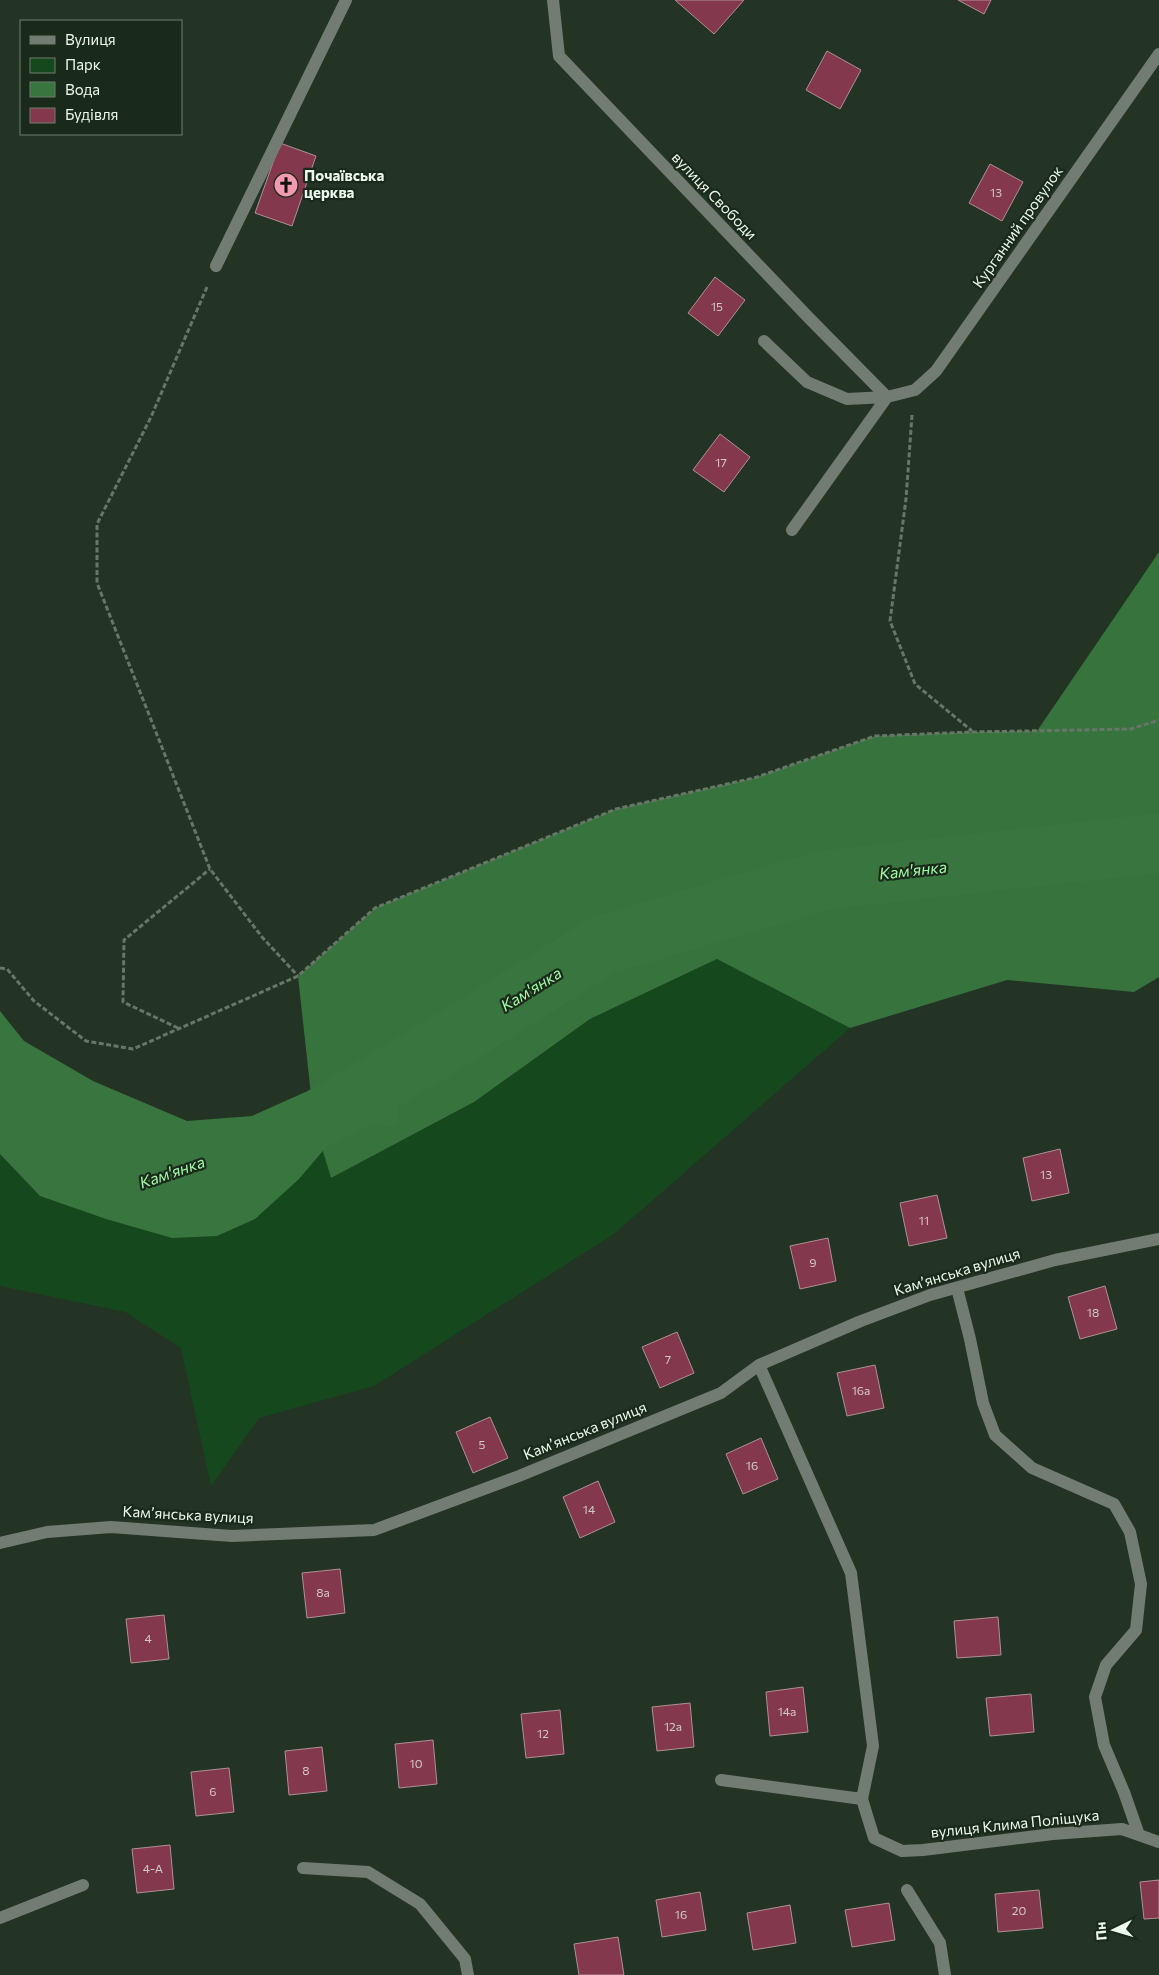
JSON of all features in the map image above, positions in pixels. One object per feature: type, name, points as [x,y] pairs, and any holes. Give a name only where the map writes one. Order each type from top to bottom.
[{"type":"street","points":[[216,266],[346,0]]},
{"type":"street","name":"вулиця Свободи","points":[[553,0],[559,56],[887,397]]},
{"type":"street","name":"Курганний провулок","points":[[764,341],[806,382],[847,399],[887,397],[915,390],[936,371],[1159,54]]},
{"type":"street","points":[[792,530],[887,397]]},
{"type":"street","name":"Камʼянська вулиця","points":[[0,1543],[47,1532],[111,1527],[232,1536],[374,1530],[519,1476],[721,1393],[758,1365],[861,1321],[930,1295],[1056,1260],[1159,1239]]},
{"type":"street","points":[[957,1288],[983,1403],[996,1434],[1032,1468],[1114,1504],[1130,1532],[1141,1584],[1136,1630],[1106,1665],[1095,1697],[1104,1745],[1124,1792],[1139,1835]]},
{"type":"street","points":[[721,1780],[862,1800],[873,1746],[851,1573],[758,1365]]},
{"type":"street","name":"вулиця Клима Поліщука","points":[[862,1800],[874,1838],[902,1851],[1053,1834],[1122,1829],[1159,1842]]},
{"type":"street","points":[[303,1868],[368,1872],[420,1904],[464,1960],[468,1975]]},
{"type":"street","points":[[0,1918],[83,1885]]},
{"type":"street","points":[[908,1890],[940,1943],[945,1975]]},
{"type":"path","points":[[216,266],[151,417],[97,524],[97,583],[210,870],[262,937],[298,976]]},
{"type":"path","points":[[915,390],[906,499],[890,621],[915,684],[972,732]]},
{"type":"path","points":[[0,968],[7,969],[34,1001],[86,1041],[133,1049],[298,976],[375,908],[616,809],[754,778],[875,736],[1131,729],[1159,720]]},
{"type":"path","points":[[179,1028],[123,1002],[124,940],[210,870]]},
{"type":"green space","points":[[717,959],[850,1028],[614,1234],[374,1386],[259,1418],[211,1486],[181,1348],[125,1312],[0,1286],[0,1038],[123,1189],[314,1122],[331,1178],[474,1102],[590,1019]]},
{"type":"shaded area","points":[[1159,552],[1159,977],[1134,992],[1007,980],[850,1028],[717,959],[590,1019],[474,1102],[331,1178],[314,1122],[298,976],[375,908],[616,809],[754,778],[875,736],[1037,731]]},
{"type":"water","points":[[0,1011],[24,1041],[93,1081],[187,1121],[252,1116],[330,1081],[380,1052],[400,1084],[397,1126],[357,1125],[333,1139],[299,1179],[255,1219],[217,1236],[172,1238],[106,1219],[40,1196],[0,1154]]},
{"type":"building","points":[[675,0],[744,0],[714,34]]},
{"type":"building","points":[[958,0],[991,0],[984,14]]},
{"type":"building","points":[[827,51],[861,70],[840,109],[806,90]]},
{"type":"building","name":"Почаївська церква","points":[[280,143],[316,156],[292,226],[255,213]]},
{"type":"building","points":[[990,164],[1023,182],[1002,221],[969,203]]},
{"type":"building","points":[[715,277],[745,300],[718,336],[688,313]]},
{"type":"building","points":[[720,434],[750,457],[724,492],[693,470]]},
{"type":"building","points":[[1060,1149],[1069,1193],[1032,1201],[1023,1158]]},
{"type":"building","points":[[937,1195],[947,1238],[909,1246],[900,1203]]},
{"type":"building","points":[[828,1238],[836,1281],[800,1289],[790,1246]]},
{"type":"building","points":[[1105,1286],[1117,1329],[1080,1339],[1068,1297]]},
{"type":"building","points":[[677,1332],[694,1373],[660,1388],[642,1347]]},
{"type":"building","points":[[875,1365],[884,1408],[847,1416],[837,1373]]},
{"type":"building","points":[[490,1417],[508,1458],[473,1473],[456,1432]]},
{"type":"building","points":[[761,1438],[778,1479],[743,1494],[726,1454]]},
{"type":"building","points":[[598,1481],[615,1522],[580,1538],[563,1497]]},
{"type":"building","points":[[340,1569],[345,1613],[307,1618],[302,1573]]},
{"type":"building","points":[[164,1615],[169,1659],[131,1663],[126,1619]]},
{"type":"building","points":[[998,1617],[1001,1655],[957,1658],[954,1621]]},
{"type":"building","points":[[803,1687],[808,1732],[770,1736],[766,1692]]},
{"type":"building","points":[[1031,1694],[1034,1732],[990,1736],[986,1698]]},
{"type":"building","points":[[690,1703],[694,1747],[657,1751],[652,1707]]},
{"type":"building","points":[[560,1710],[564,1754],[526,1758],[521,1714]]},
{"type":"building","points":[[433,1740],[437,1784],[399,1788],[395,1744]]},
{"type":"building","points":[[322,1747],[327,1791],[289,1795],[285,1751]]},
{"type":"building","points":[[229,1768],[234,1812],[196,1816],[191,1772]]},
{"type":"building","points":[[170,1845],[174,1889],[137,1893],[132,1849]]},
{"type":"building","points":[[1159,1880],[1159,1918],[1144,1919],[1140,1882]]},
{"type":"building","points":[[1039,1890],[1043,1928],[998,1932],[995,1894]]},
{"type":"building","points":[[700,1892],[706,1930],[662,1937],[656,1900]]},
{"type":"building","points":[[889,1903],[895,1940],[852,1947],[845,1910]]},
{"type":"building","points":[[790,1905],[796,1943],[753,1950],[747,1913]]},
{"type":"building","points":[[618,1937],[624,1975],[579,1975],[574,1944]]},
{"type":"waterway","name":"Кам'янка","points":[[323,1117],[448,1042],[603,945],[825,880],[1159,843]]},
{"type":"place","name":"Почаївська церква","points":[[286,185]]}]
